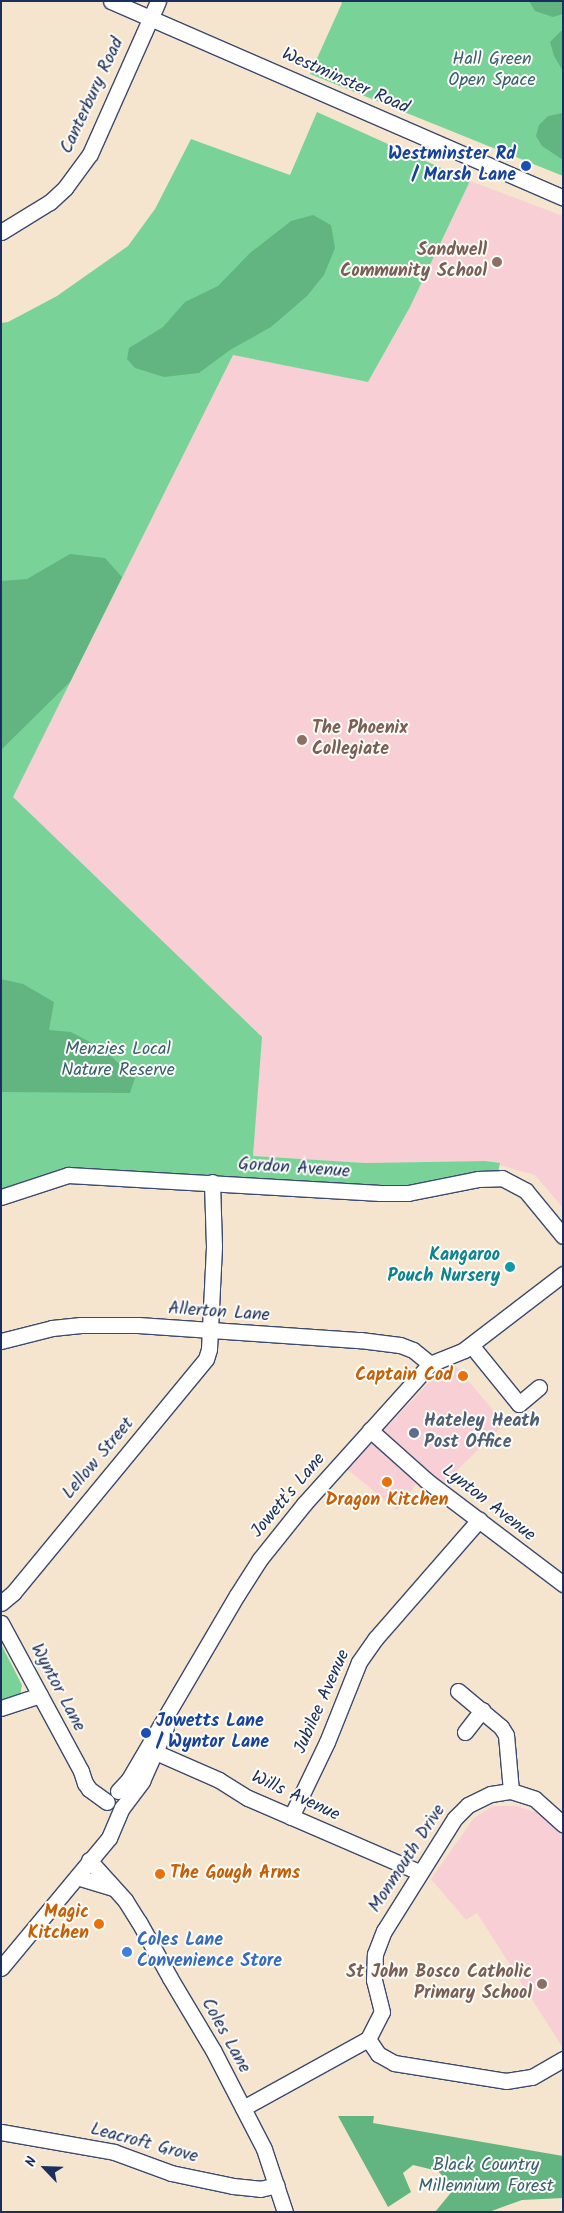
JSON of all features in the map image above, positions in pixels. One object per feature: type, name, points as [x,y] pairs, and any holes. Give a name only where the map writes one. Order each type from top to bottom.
[{"type":"street","name":"Westminster Road","points":[[111,1],[563,198]]},
{"type":"street","name":"Canterbury Road","points":[[1,232],[50,202],[78,172],[101,132],[158,1]]},
{"type":"street","name":"Gordon Avenue","points":[[1,1197],[68,1175],[408,1193],[478,1179],[502,1178],[526,1191],[563,1236]]},
{"type":"street","name":"Lellow Street","points":[[1,1603],[13,1593],[206,1359],[214,1246],[212,1182]]},
{"type":"street","name":"Jowett's Lane","points":[[115,1800],[178,1698],[237,1595],[260,1559],[304,1504],[430,1364],[468,1347],[563,1274]]},
{"type":"street","name":"Allerton Lane","points":[[1,1341],[52,1328],[81,1325],[138,1326],[360,1340],[400,1345],[413,1350],[430,1364]]},
{"type":"street","points":[[468,1347],[518,1404],[539,1387]]},
{"type":"street","name":"Lynton Avenue","points":[[370,1430],[427,1481],[563,1584]]},
{"type":"street","name":"Jubilee Avenue","points":[[291,1817],[327,1742],[360,1662],[376,1638],[479,1520]]},
{"type":"street","name":"Wyntor Lane","points":[[1,1624],[89,1789],[115,1800]]},
{"type":"street","points":[[458,1691],[482,1710],[506,1735],[511,1791],[535,1799],[563,1824]]},
{"type":"street","points":[[1,1708],[40,1695]]},
{"type":"street","name":"Jowett's Lane","points":[[115,1800],[135,1793],[157,1752],[178,1698]]},
{"type":"street","points":[[465,1732],[482,1710]]},
{"type":"street","points":[[136,1765],[146,1761],[153,1751],[157,1752]]},
{"type":"street","name":"Wills Avenue","points":[[157,1752],[219,1780],[248,1798],[419,1872]]},
{"type":"street","name":"Monmouth Drive","points":[[368,2039],[382,2012],[374,1980],[375,1954],[384,1931],[454,1818],[468,1805],[491,1794],[511,1791]]},
{"type":"street","points":[[1,1968],[77,1877],[92,1856],[109,1838],[115,1800]]},
{"type":"street","name":"Coles Lane","points":[[92,1856],[139,1922],[213,2050],[264,2149],[285,2212]]},
{"type":"street","points":[[77,1877],[113,1888]]},
{"type":"street","points":[[243,2108],[368,2039],[378,2054],[394,2062],[506,2080],[532,2078],[563,2059]]},
{"type":"street","name":"Leacroft Grove","points":[[1,2132],[114,2152],[171,2173],[233,2186],[260,2189],[277,2184]]},
{"type":"shaded area","name":"The Phoenix Collegiate","points":[[470,181],[563,216],[563,1208],[535,1175],[485,1161],[365,1163],[253,1156],[261,1037],[12,798],[233,354],[368,382],[410,307]]},
{"type":"shaded area","points":[[453,1363],[505,1424],[430,1496],[416,1484],[397,1510],[347,1469],[435,1376]]},
{"type":"shaded area","name":"St John Bosco Catholic Primary School","points":[[493,1806],[516,1806],[542,1814],[563,1833],[563,2048],[477,1913],[466,1920],[431,1879],[474,1818]]},
{"type":"green space","name":"Hall Green Open Space","points":[[340,1],[563,1],[563,176],[310,74],[342,3]]},
{"type":"green space","points":[[529,1],[563,1],[563,14],[553,17],[535,11]]},
{"type":"green space","points":[[563,29],[563,71],[554,56],[550,42]]},
{"type":"green space","name":"Menzies Local Nature Reserve","points":[[317,112],[470,181],[410,307],[368,382],[233,355],[13,797],[262,1037],[253,1156],[365,1163],[485,1161],[500,1163],[497,1178],[408,1193],[68,1175],[1,1197],[1,323],[8,322],[57,296],[128,246],[155,209],[191,139],[290,175]]},
{"type":"green space","points":[[563,113],[563,160],[542,146],[536,136],[539,125],[548,116]]},
{"type":"green space","points":[[313,215],[331,225],[335,248],[324,275],[307,296],[271,327],[230,350],[199,373],[164,377],[135,368],[127,359],[129,348],[163,327],[185,302],[218,286],[250,253],[291,221]]},
{"type":"green space","points":[[70,554],[105,558],[122,577],[70,682],[1,750],[1,581],[27,579]]},
{"type":"green space","points":[[1,979],[23,984],[54,1002],[49,1030],[71,1032],[103,1049],[135,1078],[130,1093],[1,1092]]},
{"type":"green space","points":[[1,1644],[22,1685],[20,1697],[1,1703]]},
{"type":"green space","name":"Black Country Millennium Forest","points":[[338,2116],[374,2116],[373,2123],[563,2156],[563,2198],[522,2200],[489,2212],[435,2212],[454,2189],[438,2171],[413,2165],[403,2173],[411,2192],[388,2207]]},
{"type":"place","name":"Westminster Rd / Marsh Lane","points":[[526,166]]},
{"type":"place","name":"Sandwell Community School","points":[[497,262]]},
{"type":"place","name":"The Phoenix Collegiate","points":[[302,740]]},
{"type":"place","name":"Kangaroo Pouch Nursery","points":[[510,1267]]},
{"type":"place","name":"Captain Cod","points":[[463,1376]]},
{"type":"place","name":"Hateley Heath Post Office","points":[[414,1433]]},
{"type":"place","name":"Dragon Kitchen","points":[[387,1482]]},
{"type":"place","name":"Jowetts Lane / Wyntor Lane","points":[[146,1733]]},
{"type":"place","name":"The Gough Arms","points":[[160,1874]]},
{"type":"place","name":"Magic Kitchen","points":[[99,1924]]},
{"type":"place","name":"Coles Lane Convenience Store","points":[[127,1952]]},
{"type":"place","name":"St John Bosco Catholic Primary School","points":[[542,1984]]}]
